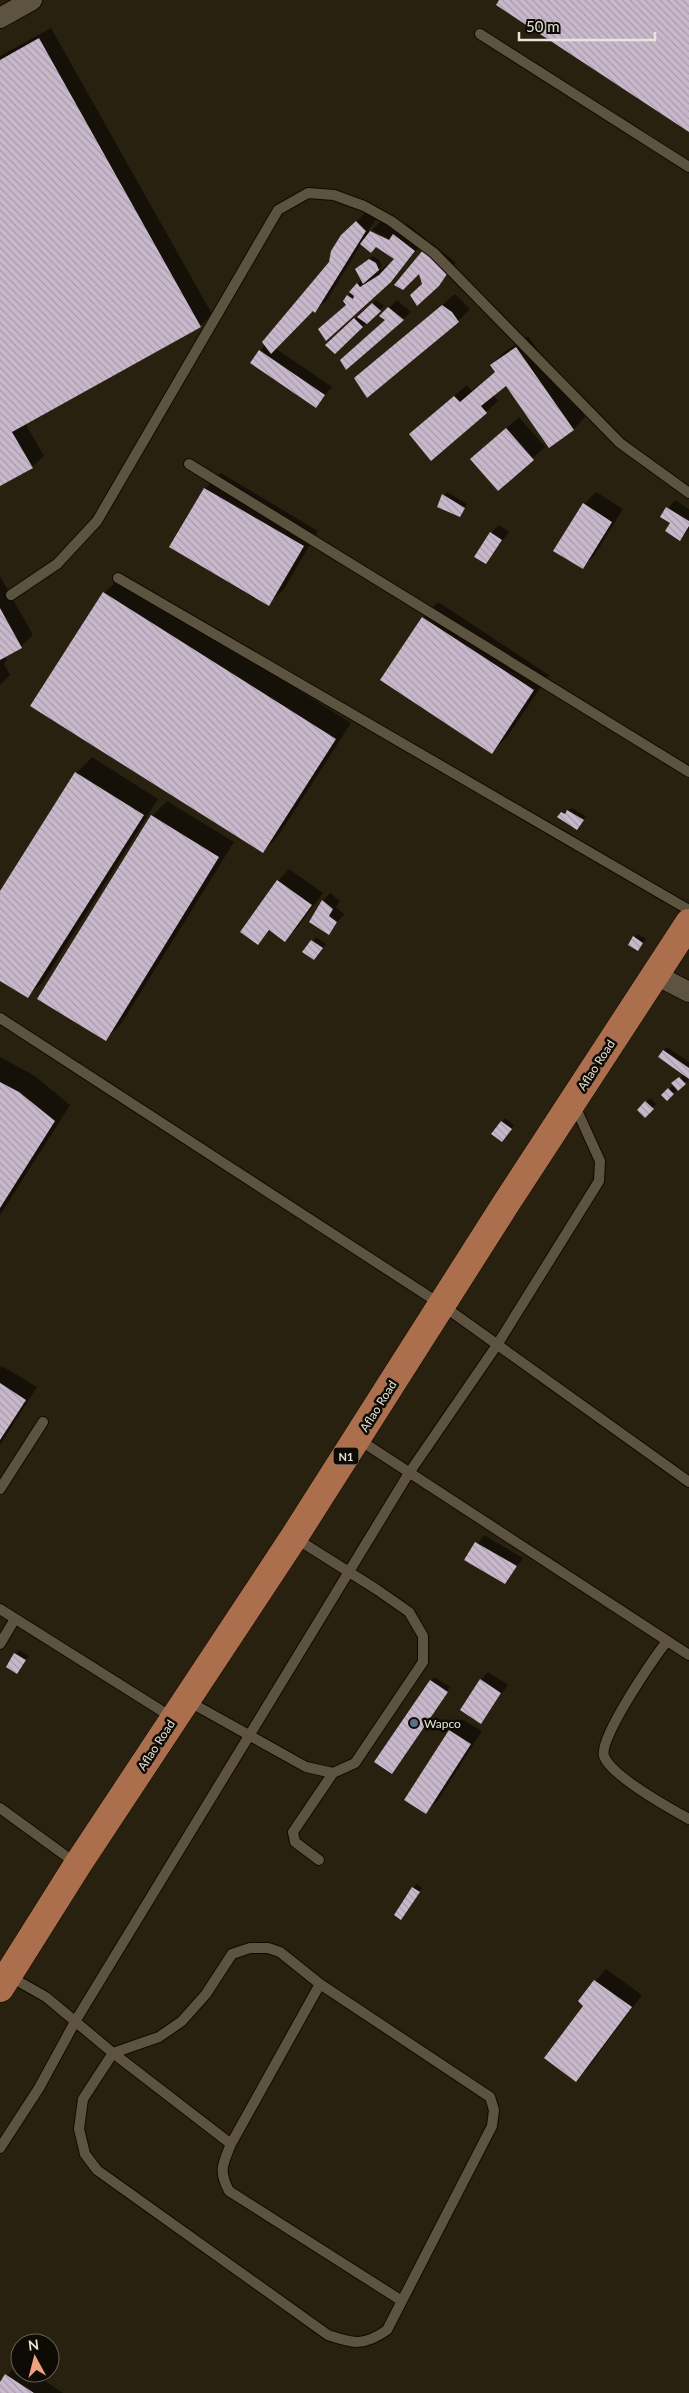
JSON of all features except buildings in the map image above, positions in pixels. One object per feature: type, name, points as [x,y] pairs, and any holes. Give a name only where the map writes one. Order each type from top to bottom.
[{"type":"highway","name":"Aflao Road","points":[[4,1982],[78,1864],[294,1537],[689,923]]},
{"type":"street","points":[[0,18],[32,0]]},
{"type":"street","points":[[656,975],[689,992]]},
{"type":"lane","points":[[480,34],[689,167]]},
{"type":"lane","points":[[11,594],[57,564],[97,521],[278,210],[308,193],[334,195],[364,206],[391,221],[434,253],[620,443],[689,493]]},
{"type":"lane","points":[[188,464],[689,772]]},
{"type":"lane","points":[[118,578],[689,910]]},
{"type":"lane","points":[[0,1018],[442,1305],[689,1482]]},
{"type":"lane","points":[[0,2148],[39,2088],[76,2020],[410,1472],[497,1345],[599,1182],[600,1161],[573,1101]]},
{"type":"lane","points":[[0,1489],[43,1422]]},
{"type":"lane","points":[[358,1438],[689,1655]]},
{"type":"lane","points":[[294,1537],[409,1612],[423,1636],[423,1662],[355,1763],[332,1773],[294,1832],[295,1842],[320,1860]]},
{"type":"lane","points":[[0,1609],[179,1709],[250,1736],[306,1767],[332,1773]]},
{"type":"lane","points":[[0,1644],[15,1618]]},
{"type":"lane","points":[[667,1641],[623,1708],[604,1744],[603,1755],[609,1766],[636,1787],[689,1819]]},
{"type":"lane","points":[[0,1808],[78,1864]]},
{"type":"lane","points":[[250,1948],[268,1948],[280,1952],[320,1984],[490,2097],[494,2110],[492,2126],[387,2330],[372,2340],[352,2343],[328,2335],[97,2170],[85,2154],[79,2129],[83,2099],[113,2053],[159,2037],[182,2021],[206,1994],[232,1954],[250,1948]]},
{"type":"lane","points":[[4,1982],[46,1997],[76,2020],[113,2053],[231,2144]]},
{"type":"lane","points":[[320,1984],[231,2144],[222,2167],[222,2178],[229,2191],[402,2301]]},
{"type":"place","name":"Wapco","points":[[414,1723]]}]
